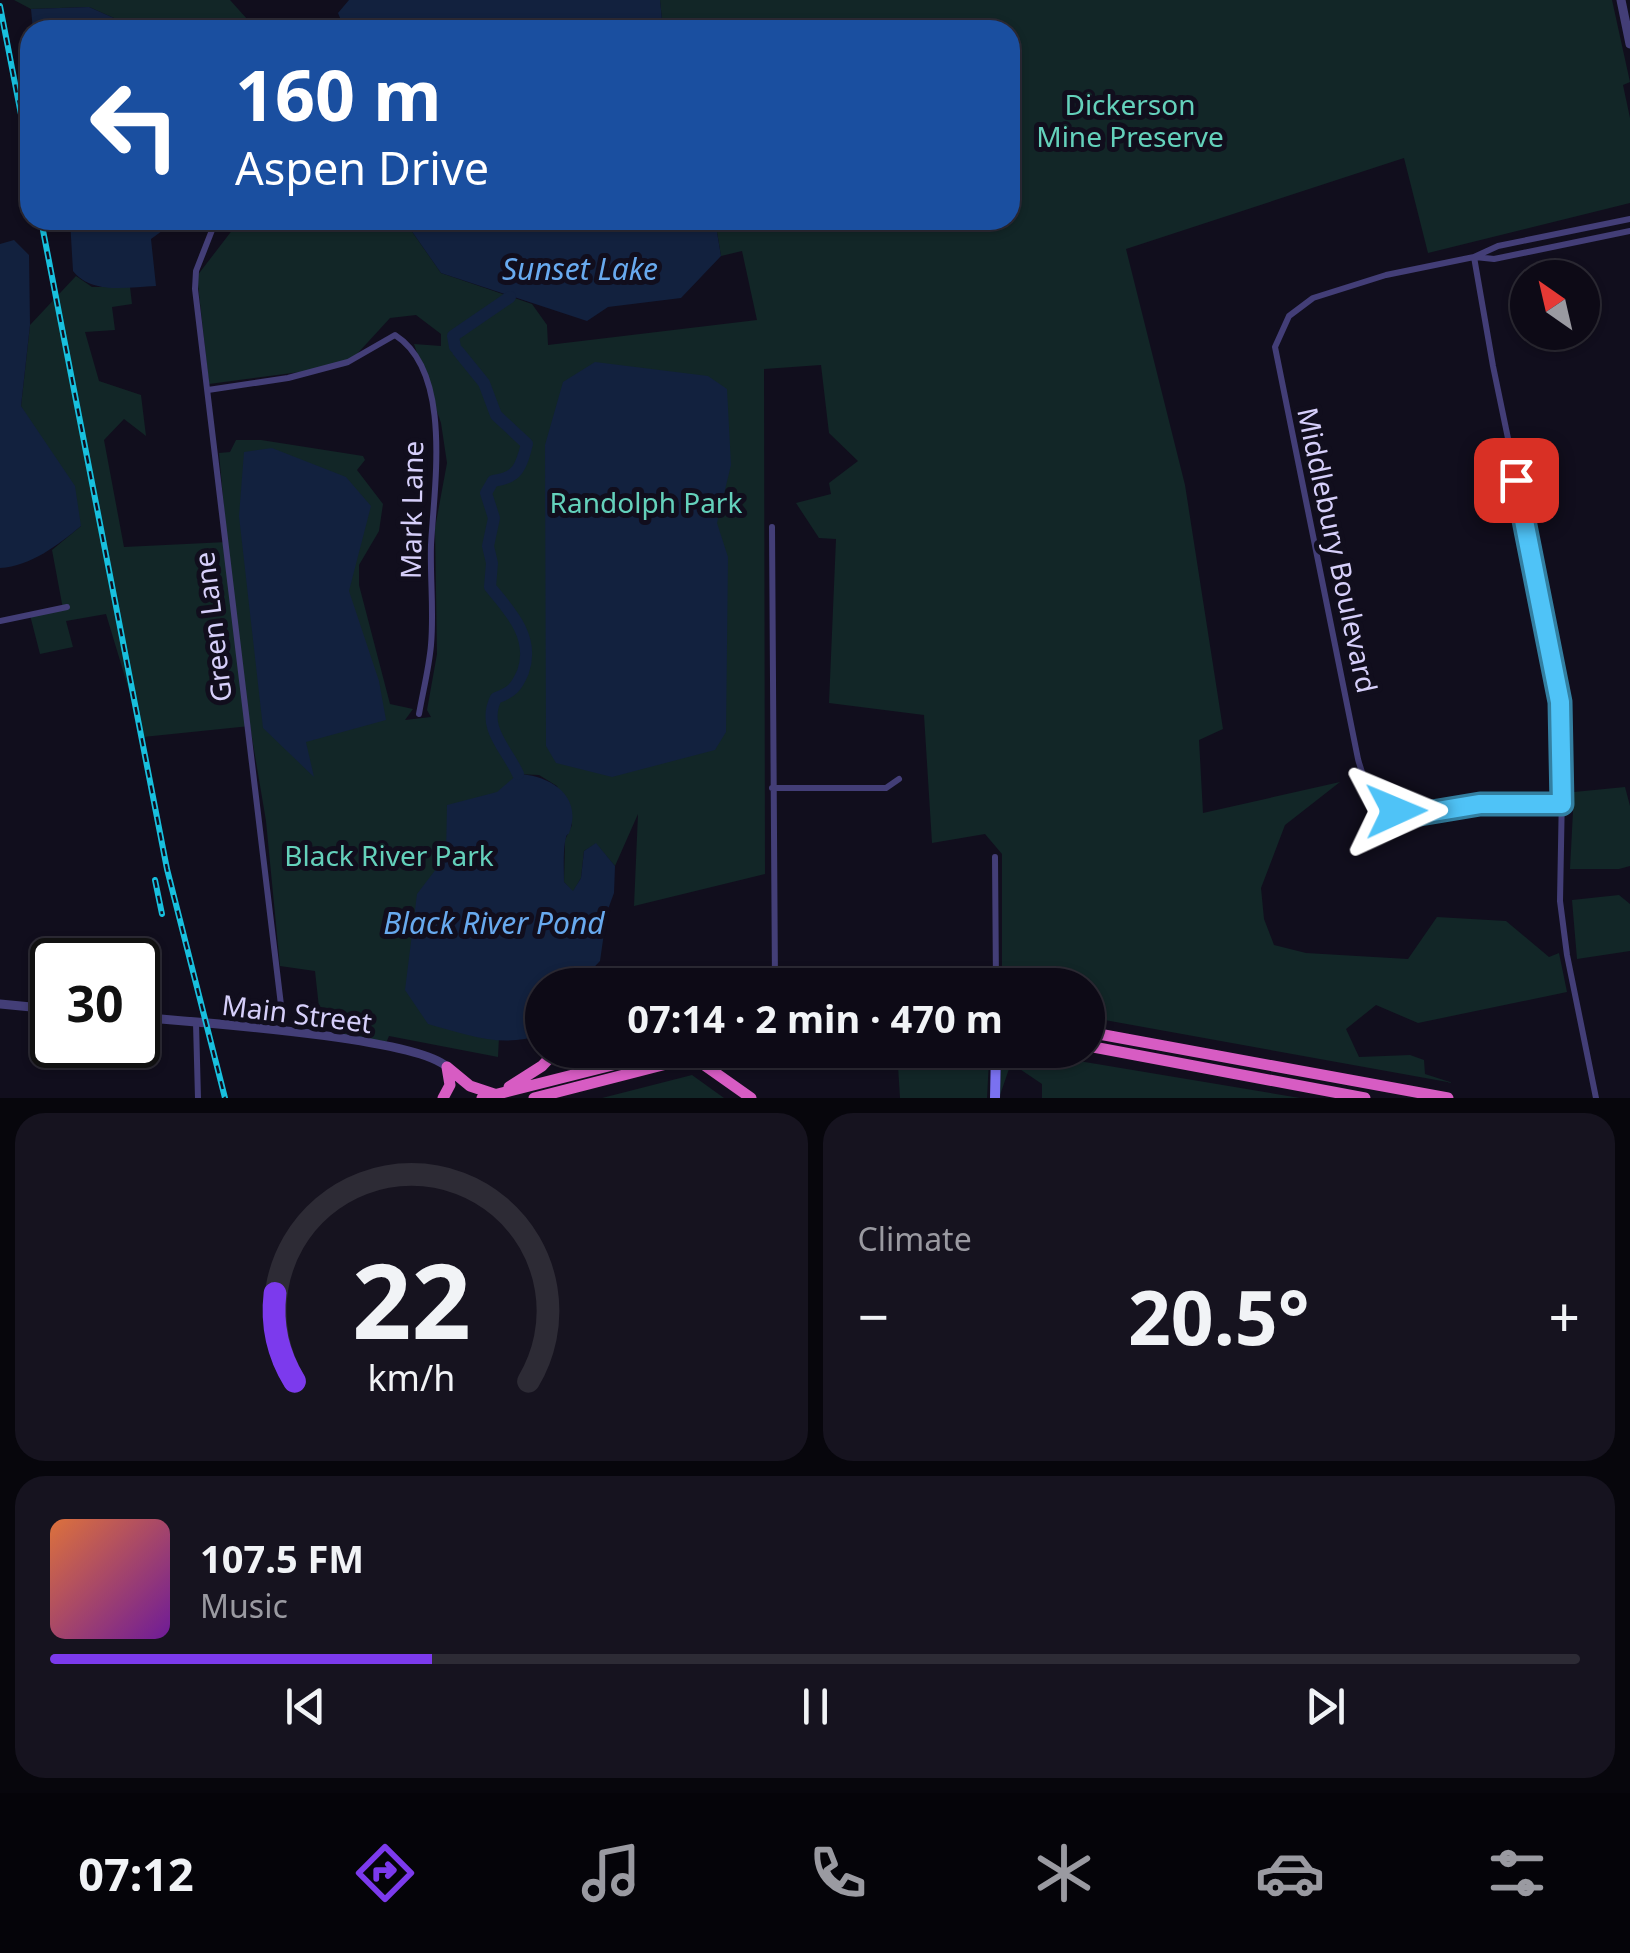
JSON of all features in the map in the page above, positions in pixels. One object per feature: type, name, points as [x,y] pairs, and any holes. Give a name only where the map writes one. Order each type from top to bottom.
[{"type":"highway","points":[[1105,1035],[1448,1098]]},
{"type":"highway","points":[[1105,1049],[1366,1098]]},
{"type":"highway","points":[[447,1067],[464,1082],[496,1094]]},
{"type":"highway","points":[[443,1098],[450,1085],[447,1067]]},
{"type":"highway","points":[[496,1094],[539,1068]]},
{"type":"highway","points":[[482,1098],[602,1068]]},
{"type":"highway","points":[[534,1098],[639,1068]]},
{"type":"highway","points":[[702,1068],[732,1092],[751,1098]]},
{"type":"main road","points":[[995,1098],[996,1068]]},
{"type":"street","points":[[1621,0],[1630,44]]},
{"type":"street","name":"Middlebury Boulevard","points":[[1562,804],[1480,804],[1414,815],[1384,805],[1368,788],[1358,759],[1275,356],[1280,328],[1307,301],[1386,275],[1474,257],[1498,246],[1630,219]]},
{"type":"street","name":"Green Lane","points":[[212,230],[196,271],[284,1032]]},
{"type":"street","name":"Middlebury Boulevard","points":[[1474,257],[1494,259],[1630,230]]},
{"type":"street","points":[[1474,257],[1498,394],[1555,665],[1563,737],[1562,923],[1596,1098]]},
{"type":"street","name":"Mark Lane","points":[[208,390],[288,378],[348,362],[395,335],[418,356],[438,451],[431,547],[431,646],[420,714]]},
{"type":"street","points":[[772,527],[775,968]]},
{"type":"street","points":[[0,620],[68,607]]},
{"type":"street","points":[[772,788],[886,788],[898,778]]},
{"type":"street","points":[[996,857],[996,968]]},
{"type":"street","points":[[0,1004],[30,1007]]},
{"type":"street","name":"Main Street","points":[[160,1019],[284,1032],[428,1054],[447,1067]]},
{"type":"street","points":[[196,1023],[198,1098]]},
{"type":"green space","points":[[14,0],[230,0],[248,20],[118,20],[89,7],[31,9]]},
{"type":"green space","points":[[660,0],[1612,0],[1630,82],[1623,85],[1630,118],[1630,203],[1428,253],[1404,158],[1126,249],[1185,485],[1223,729],[1199,740],[1203,813],[1340,782],[1285,825],[1261,888],[1264,919],[1274,945],[1306,953],[1408,959],[1437,917],[1506,921],[1549,957],[1559,953],[1567,992],[1418,1023],[1376,1005],[1346,1029],[1359,1057],[1410,1055],[1424,1060],[1425,1074],[1453,1083],[1105,1020],[1105,968],[1002,968],[1002,854],[985,834],[932,843],[924,715],[829,703],[836,539],[819,538],[796,503],[831,494],[829,483],[858,461],[829,433],[821,365],[764,369],[765,874],[634,906],[638,814],[615,866],[596,844],[584,851],[581,878],[573,892],[564,882],[565,840],[572,825],[557,786],[539,775],[518,774],[512,780],[498,1057],[389,1036],[386,1043],[331,1034],[331,1027],[321,1026],[315,971],[280,966],[266,821],[250,726],[143,737],[106,614],[66,621],[73,647],[40,654],[30,615],[63,609],[52,550],[81,526],[21,406],[30,325],[76,276],[92,287],[130,287],[132,304],[112,307],[115,330],[85,332],[99,381],[141,395],[146,436],[124,419],[104,440],[124,547],[227,542],[219,453],[230,452],[236,440],[261,440],[363,456],[365,460],[357,470],[383,504],[379,531],[359,565],[359,585],[390,704],[413,709],[405,720],[431,717],[427,710],[437,654],[435,528],[447,463],[441,423],[414,344],[441,346],[441,334],[416,315],[390,318],[346,366],[209,384],[197,276],[232,230],[411,230],[441,273],[532,304],[547,325],[548,345],[757,320],[742,251],[721,256],[717,230],[1020,230],[1020,20],[662,20]]},
{"type":"green space","points":[[1625,787],[1630,806],[1630,866],[1570,869],[1574,792]]},
{"type":"green space","points":[[1619,895],[1630,904],[1630,951],[1577,959],[1572,900]]},
{"type":"green space","points":[[1105,1065],[1300,1098],[1042,1098],[1042,1084],[1018,1068]]},
{"type":"green space","points":[[898,1068],[989,1068],[987,1098],[900,1098]]},
{"type":"green space","points":[[1001,1068],[1009,1068],[999,1098]]},
{"type":"green space","points":[[692,1075],[724,1098],[602,1098]]},
{"type":"water","points":[[349,0],[660,0],[662,20],[341,20],[338,13]]},
{"type":"water","points":[[89,7],[118,20],[32,20],[31,9]]},
{"type":"water","points":[[71,230],[163,230],[151,239],[156,286],[100,287],[73,271]]},
{"type":"water","name":"Sunset Lake","points":[[411,230],[717,230],[721,256],[681,298],[608,307],[587,321],[441,273]]},
{"type":"water","points":[[14,240],[29,255],[30,325],[21,406],[75,486],[81,526],[33,559],[0,568],[0,244]]},
{"type":"water","points":[[595,362],[708,376],[727,389],[731,465],[717,523],[728,557],[726,732],[715,750],[612,777],[556,763],[546,746],[545,445],[563,382]]},
{"type":"water","points":[[272,448],[346,477],[371,506],[349,591],[379,681],[386,720],[306,742],[314,777],[263,728],[239,516],[244,452]]},
{"type":"water","name":"Black River Pond","points":[[518,774],[549,782],[566,795],[572,815],[565,842],[564,882],[573,891],[581,878],[584,851],[596,843],[615,866],[614,893],[607,912],[600,961],[593,968],[525,968],[525,1038],[513,1040],[471,1036],[428,1024],[405,990],[417,894],[446,856],[447,805],[497,792]]},
{"type":"waterway","points":[[455,347],[453,336],[510,297]]},
{"type":"waterway","points":[[458,351],[484,383],[496,415],[527,444],[517,470],[493,481],[486,493],[494,518],[488,546],[492,563],[490,587],[519,626],[526,648],[518,682],[496,698],[492,709],[493,729],[518,774]]},
{"type":"railway","points":[[0,6],[20,109]]},
{"type":"railway","points":[[43,230],[167,869],[225,1098]]},
{"type":"railway","points":[[155,880],[162,914]]},
{"type":"route","points":[[1396,811],[1414,815],[1505,802],[1562,804],[1563,737],[1555,665],[1516,480]]},
{"type":"park label","name":"Dickerson Mine Preserve","points":[[1130,120]]},
{"type":"park label","name":"Randolph Park","points":[[646,502]]},
{"type":"park label","name":"Black River Park","points":[[389,855]]}]
